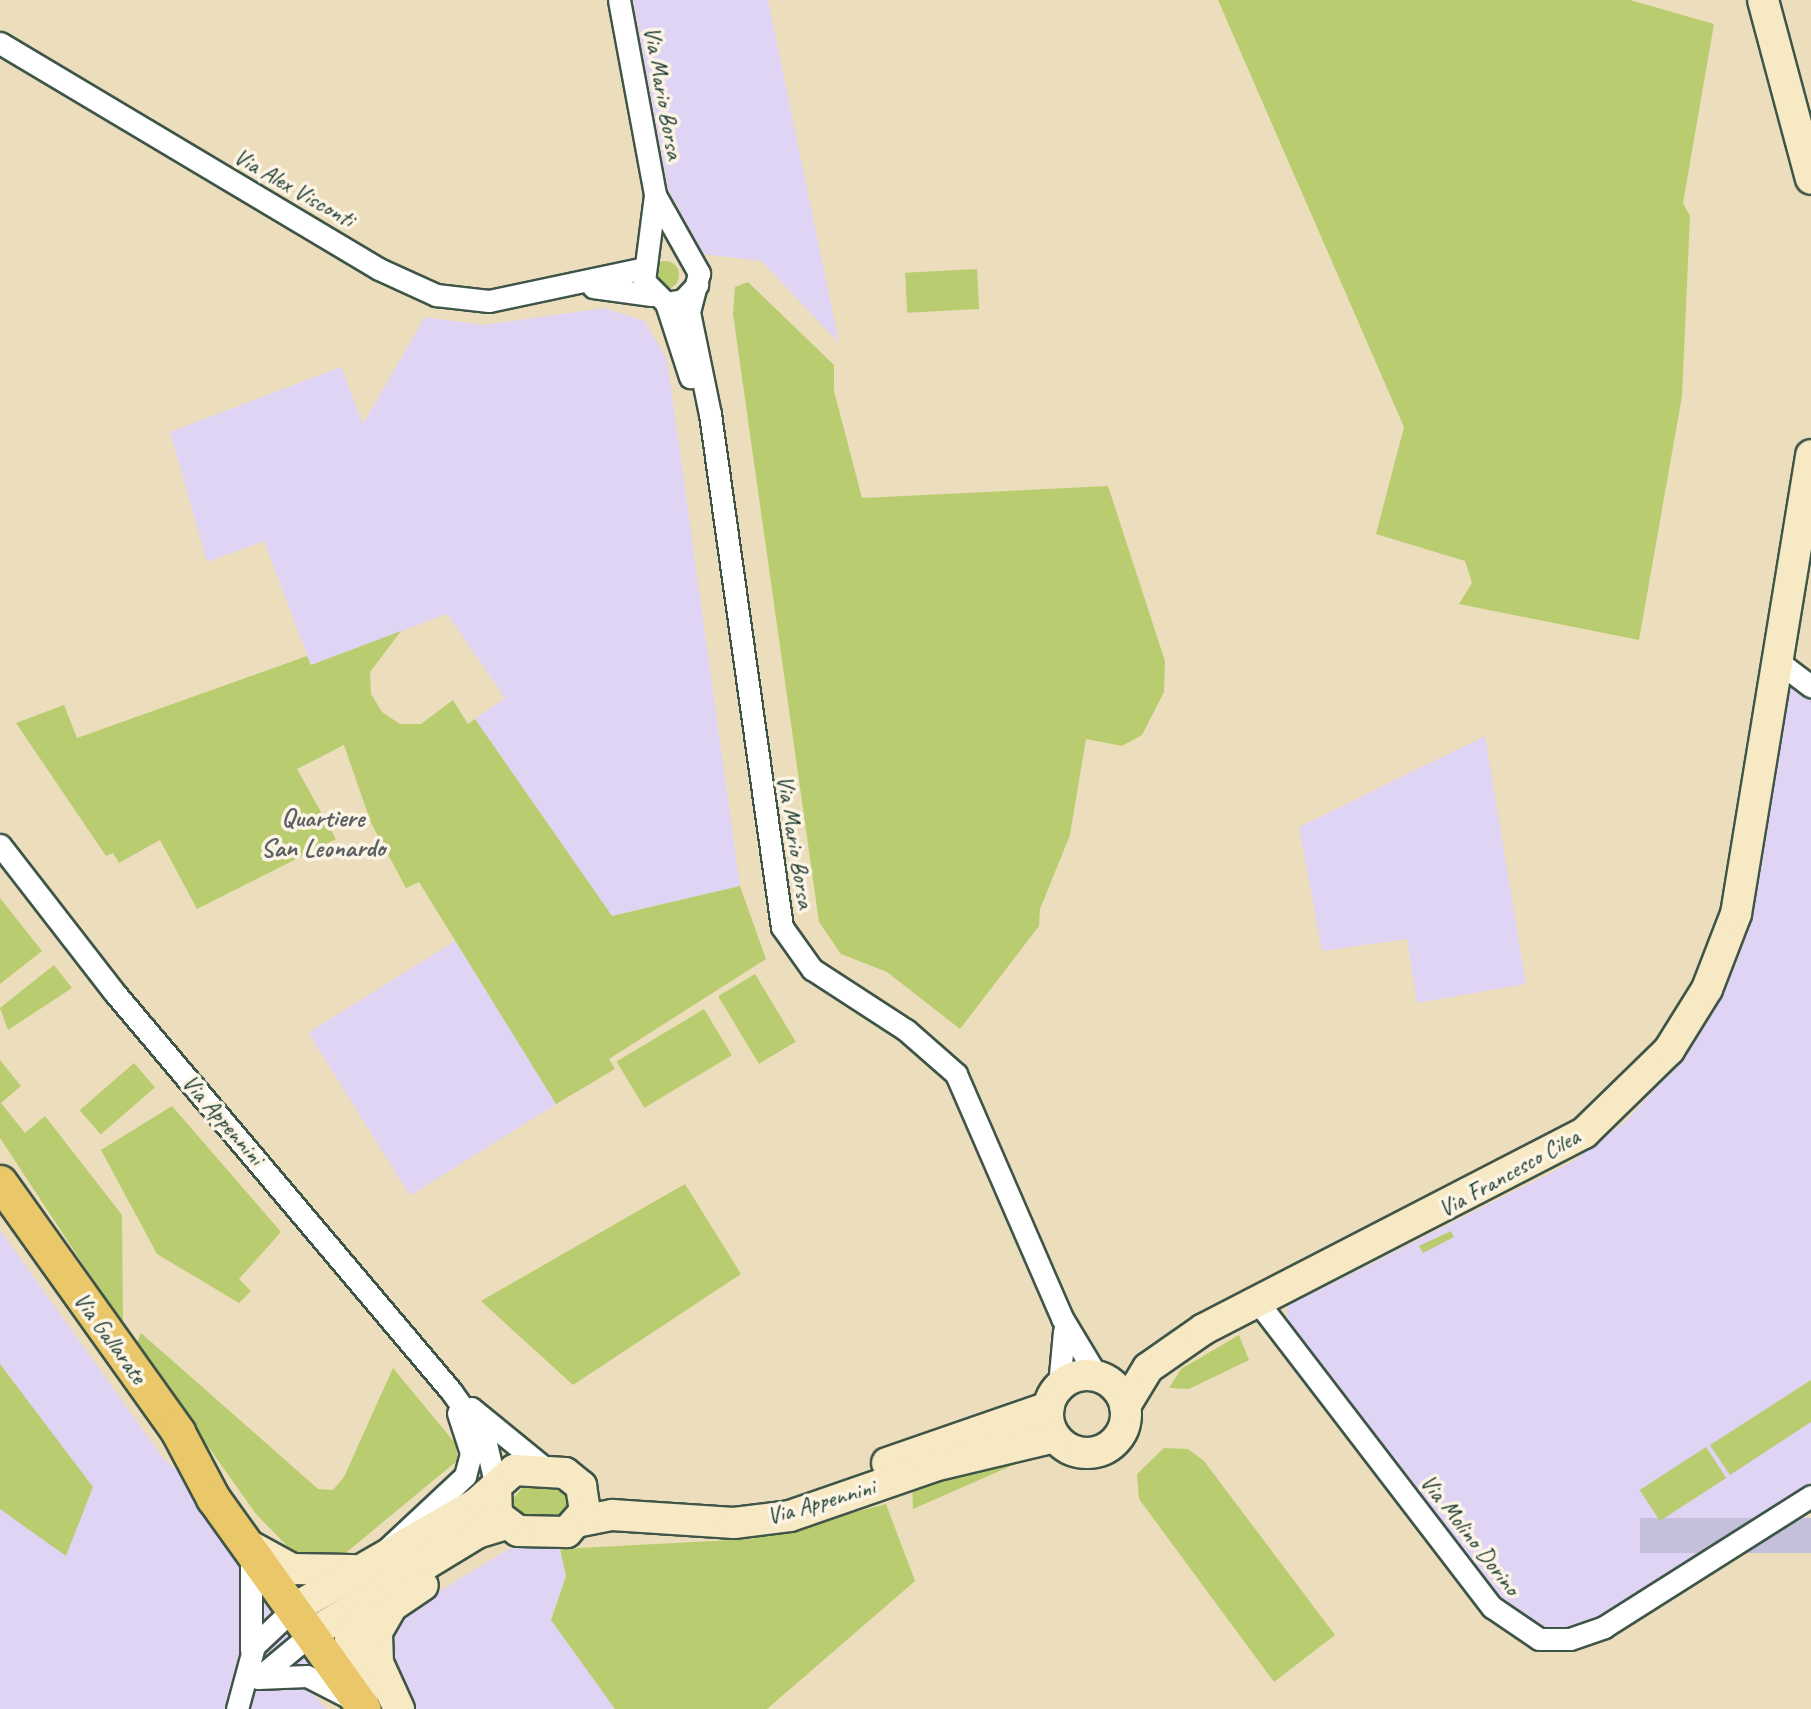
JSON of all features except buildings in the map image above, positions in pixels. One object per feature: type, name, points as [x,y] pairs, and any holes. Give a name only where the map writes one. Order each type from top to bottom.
[{"type":"main road","name":"Via Gallarate","points":[[0,1182],[178,1432],[213,1498]]},
{"type":"main road","name":"Via Gallarate","points":[[0,1220],[146,1427],[213,1498],[364,1709]]},
{"type":"street","name":"Via Mario Borsa","points":[[619,0],[655,195],[647,262],[658,299],[711,439]]},
{"type":"street","points":[[1763,0],[1811,179]]},
{"type":"street","name":"Via Alex Visconti","points":[[0,43],[379,269],[436,295],[489,301],[584,286],[647,262]]},
{"type":"street","name":"Via Mario Borsa","points":[[655,195],[692,257],[698,283],[689,312],[711,439],[782,927],[812,969],[906,1030],[956,1074],[1062,1318],[1098,1377]]},
{"type":"street","points":[[647,262],[671,247],[692,257]]},
{"type":"street","points":[[658,299],[683,300],[698,283]]},
{"type":"street","name":"Via Alex Visconti","points":[[584,286],[658,299]]},
{"type":"street","name":"Via Francesco Cilea","points":[[1098,1377],[1156,1362],[1257,1301],[1559,1149],[1603,1118],[1660,1062],[1703,996],[1736,914],[1780,663],[1811,455]]},
{"type":"street","points":[[1780,663],[1811,686]]},
{"type":"street","name":"Via Appennini","points":[[0,845],[114,992],[450,1391],[485,1439],[496,1487],[493,1507],[506,1524]]},
{"type":"street","name":"Via Molino Dorino","points":[[1257,1301],[1492,1607],[1539,1639],[1570,1639],[1604,1627],[1811,1496]]},
{"type":"street","name":"Via Mario Borsa","points":[[1054,1397],[1066,1354],[1062,1318]]},
{"type":"street","name":"Via Francesco Cilea","points":[[1125,1406],[1156,1362]]},
{"type":"street","points":[[1074,1377],[1098,1377],[1118,1390],[1125,1406],[1124,1427],[1107,1448],[1080,1452],[1055,1437],[1054,1397],[1074,1377]]},
{"type":"street","name":"Via Appennini","points":[[450,1391],[547,1470],[581,1486],[674,1502],[770,1502],[1054,1397]]},
{"type":"street","name":"Via Appennini","points":[[364,1709],[350,1639],[374,1572],[468,1469],[469,1446],[450,1391]]},
{"type":"street","name":"Via Appennini","points":[[374,1572],[461,1543],[506,1524],[558,1534],[581,1521],[612,1515],[734,1523],[790,1516],[933,1466],[1055,1437]]},
{"type":"street","name":"Via Appennini","points":[[302,1622],[496,1487],[514,1470],[547,1470]]},
{"type":"street","points":[[581,1486],[586,1502],[581,1521]]},
{"type":"street","points":[[399,1709],[380,1670],[377,1632],[392,1606],[431,1580],[461,1543]]},
{"type":"street","points":[[238,1706],[251,1653],[249,1546],[292,1569],[374,1572]]},
{"type":"street","points":[[251,1653],[302,1622]]},
{"type":"street","points":[[238,1706],[302,1622]]},
{"type":"street","points":[[258,1678],[307,1676],[364,1709]]},
{"type":"shaded area","points":[[633,0],[768,0],[839,343],[761,261],[703,254],[668,189]]},
{"type":"shaded area","points":[[604,308],[644,321],[667,359],[740,886],[612,916],[475,719],[505,698],[447,614],[311,665],[264,541],[207,562],[170,432],[341,367],[363,424],[425,317],[483,325]]},
{"type":"shaded area","points":[[1792,675],[1811,690],[1811,1483],[1592,1624],[1548,1634],[1523,1626],[1488,1591],[1287,1319],[1287,1306],[1572,1162],[1627,1120],[1678,1063],[1737,959],[1758,884]]},
{"type":"shaded area","points":[[1485,736],[1526,984],[1417,1003],[1407,939],[1322,951],[1299,827]]},
{"type":"shaded area","points":[[455,941],[557,1104],[410,1196],[308,1033]]},
{"type":"shaded area","points":[[0,1230],[163,1458],[208,1500],[323,1664],[301,1680],[326,1709],[0,1709]]},
{"type":"shaded area","points":[[1640,1518],[1811,1518],[1811,1553],[1640,1553]]},
{"type":"shaded area","points":[[517,1544],[560,1549],[566,1576],[551,1620],[615,1709],[411,1709],[386,1662],[394,1619]]},
{"type":"green space","points":[[1218,0],[1630,0],[1714,24],[1683,203],[1690,216],[1682,396],[1639,640],[1459,604],[1472,583],[1465,561],[1376,534],[1404,427]]},
{"type":"green space","points":[[665,261],[675,265],[679,275],[675,285],[665,289],[655,285],[651,275],[655,265]]},
{"type":"green space","points":[[977,269],[979,309],[907,313],[905,273]]},
{"type":"green space","points":[[748,282],[834,365],[834,391],[862,498],[1108,486],[1165,661],[1164,692],[1142,735],[1122,746],[1086,739],[1070,835],[1040,909],[1039,926],[960,1029],[887,972],[841,954],[819,922],[733,314],[735,287]]},
{"type":"green space","points":[[401,631],[370,672],[371,694],[382,712],[400,724],[421,724],[453,700],[468,724],[475,719],[612,916],[740,886],[766,959],[609,1059],[615,1069],[556,1104],[419,882],[406,888],[371,823],[344,745],[297,769],[336,839],[197,909],[160,840],[119,863],[113,853],[106,856],[16,723],[64,705],[77,738],[307,656],[311,665]]},
{"type":"green space","points":[[0,898],[42,951],[0,984]]},
{"type":"green space","points":[[54,965],[72,988],[8,1030],[0,1008]]},
{"type":"green space","points":[[755,974],[796,1042],[759,1064],[718,996]]},
{"type":"green space","points":[[704,1009],[732,1055],[644,1108],[617,1062]]},
{"type":"green space","points":[[0,1060],[21,1086],[1,1103],[25,1133],[45,1116],[122,1215],[123,1325],[0,1138]]},
{"type":"green space","points":[[134,1063],[155,1087],[101,1134],[80,1110]]},
{"type":"green space","points":[[172,1106],[281,1232],[239,1279],[251,1291],[239,1303],[157,1254],[101,1150]]},
{"type":"green space","points":[[685,1184],[741,1274],[573,1385],[481,1301]]},
{"type":"green space","points":[[1451,1231],[1454,1237],[1423,1253],[1419,1246]]},
{"type":"green space","points":[[141,1333],[318,1489],[333,1490],[344,1477],[393,1368],[455,1443],[458,1460],[342,1556],[294,1553],[256,1514],[136,1345]]},
{"type":"green space","points":[[1239,1335],[1249,1360],[1189,1389],[1169,1388],[1181,1369]]},
{"type":"green space","points":[[0,1364],[93,1487],[66,1556],[0,1509]]},
{"type":"green space","points":[[1811,1380],[1811,1422],[1730,1475],[1710,1445]]},
{"type":"green space","points":[[1706,1447],[1726,1478],[1660,1521],[1640,1490]]},
{"type":"green space","points":[[1164,1448],[1188,1449],[1204,1461],[1335,1635],[1274,1682],[1139,1499],[1137,1474]]},
{"type":"green space","points":[[1021,1452],[1025,1460],[913,1509],[912,1481]]},
{"type":"green space","points":[[524,1486],[564,1491],[568,1509],[556,1518],[522,1516],[510,1502]]},
{"type":"green space","points":[[886,1504],[915,1581],[767,1709],[615,1709],[551,1620],[566,1576],[560,1549],[751,1539]]},
{"type":"district","name":"Quartiere San Leonardo","points":[[323,833]]}]
